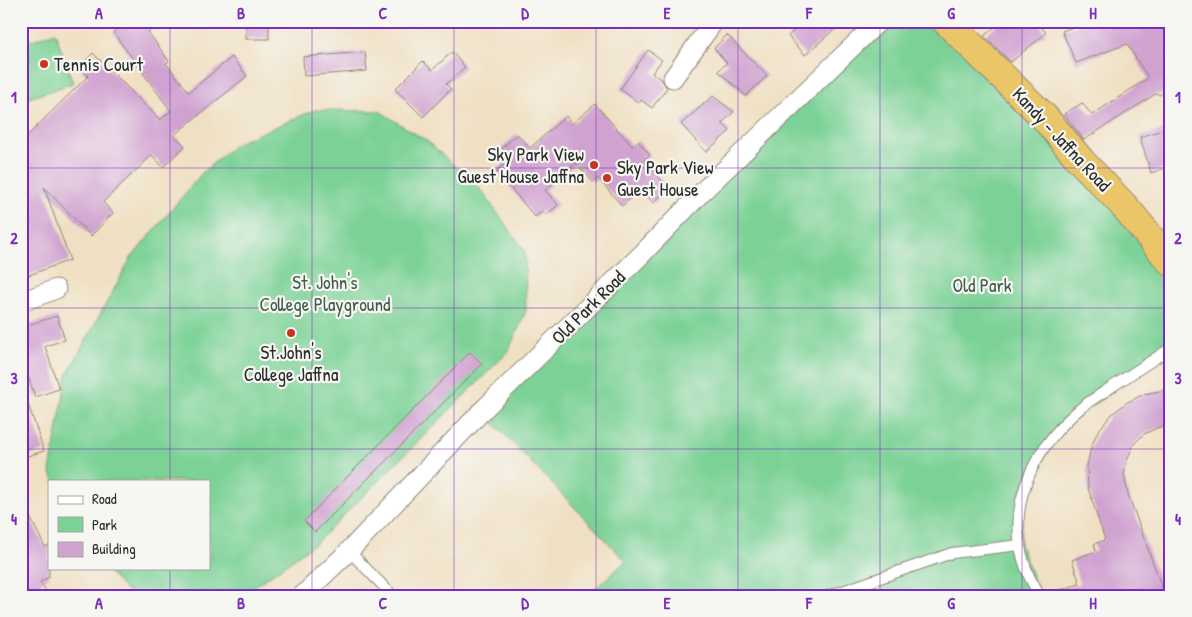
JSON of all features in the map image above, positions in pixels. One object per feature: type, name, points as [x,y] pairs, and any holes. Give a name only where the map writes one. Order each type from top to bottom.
[{"type":"highway","name":"Kandy - Jaffna Road","points":[[946,21],[1045,118],[1125,207],[1171,262]]},
{"type":"street","points":[[673,78],[714,21]]},
{"type":"street","name":"Old Park Road","points":[[302,596],[349,551],[482,411],[634,262],[703,191],[879,21]]},
{"type":"street","points":[[21,302],[56,289]]},
{"type":"lane","points":[[1040,596],[1028,575],[1020,545],[1019,515],[1024,484],[1040,453],[1060,428],[1082,406],[1171,348]]},
{"type":"lane","points":[[828,596],[952,553],[1020,545]]},
{"type":"lane","points":[[349,551],[393,596]]},
{"type":"green space","name":"Old Park","points":[[879,21],[946,21],[1171,264],[1171,348],[1060,429],[1025,484],[1020,545],[1040,596],[587,596],[626,561],[482,411]]},
{"type":"green space","name":"Tennis Court","points":[[55,32],[73,83],[21,101],[21,44]]},
{"type":"green space","name":"St. John's College Playground","points":[[315,110],[379,111],[427,141],[480,189],[525,251],[526,311],[508,352],[317,542],[241,596],[138,596],[125,590],[107,570],[210,570],[210,480],[54,480],[50,471],[67,375],[131,258],[203,172],[237,143]]},
{"type":"building","points":[[128,21],[163,21],[148,32],[169,61],[166,63],[189,92],[232,57],[247,76],[174,135],[185,146],[163,167],[152,155],[103,202],[113,213],[91,236],[44,187],[70,260],[21,278],[21,131],[23,131],[26,137],[88,76],[79,67],[93,53],[160,120],[171,111],[113,32]]},
{"type":"building","points":[[246,21],[269,21],[269,39],[246,39]]},
{"type":"building","points":[[805,21],[844,21],[805,55],[788,36]]},
{"type":"building","points":[[1002,21],[1037,21],[1046,33],[1011,62],[984,36]]},
{"type":"building","points":[[1090,21],[1171,21],[1171,89],[1159,95],[1157,93],[1084,140],[1064,114],[1082,103],[1092,115],[1148,78],[1127,44],[1076,63],[1062,31]]},
{"type":"building","points":[[727,35],[767,76],[746,96],[718,71],[727,63],[714,48]]},
{"type":"building","points":[[648,50],[662,60],[652,73],[662,80],[667,88],[652,108],[641,100],[639,103],[620,89]]},
{"type":"building","points":[[365,52],[367,71],[304,76],[303,57]]},
{"type":"building","points":[[452,52],[465,67],[446,84],[451,89],[423,117],[395,89],[423,61],[432,70]]},
{"type":"building","points":[[713,96],[734,112],[722,123],[730,131],[706,152],[681,124]]},
{"type":"building","points":[[595,104],[632,146],[638,141],[650,155],[644,160],[669,189],[653,203],[641,189],[622,206],[598,178],[593,182],[576,163],[545,190],[558,205],[546,215],[542,211],[535,217],[496,171],[511,158],[502,148],[517,134],[530,148],[566,116],[572,124]]},
{"type":"building","points":[[1171,127],[1171,166],[1151,173],[1140,137]]},
{"type":"building","points":[[57,316],[65,340],[45,346],[59,389],[35,397],[21,355],[21,327]]},
{"type":"building","points":[[470,352],[482,364],[315,532],[304,521]]},
{"type":"building","points":[[1171,389],[1171,426],[1159,427],[1144,434],[1134,444],[1127,460],[1124,475],[1128,494],[1165,596],[1053,596],[1053,592],[1080,584],[1072,560],[1096,551],[1094,544],[1105,540],[1088,488],[1087,466],[1091,447],[1098,431],[1112,414],[1126,403],[1144,394]]},
{"type":"building","points":[[21,392],[24,392],[44,451],[21,458]]},
{"type":"building","points":[[21,499],[45,547],[48,546],[49,577],[40,582],[50,596],[21,596]]},
{"type":"place","name":"Tennis Court","points":[[44,64]]},
{"type":"place","name":"Sky Park View Guest House Jaffna","points":[[594,165]]},
{"type":"place","name":"Sky Park View Guest House","points":[[607,178]]},
{"type":"place","name":"St.John's College Jaffna","points":[[291,333]]}]
